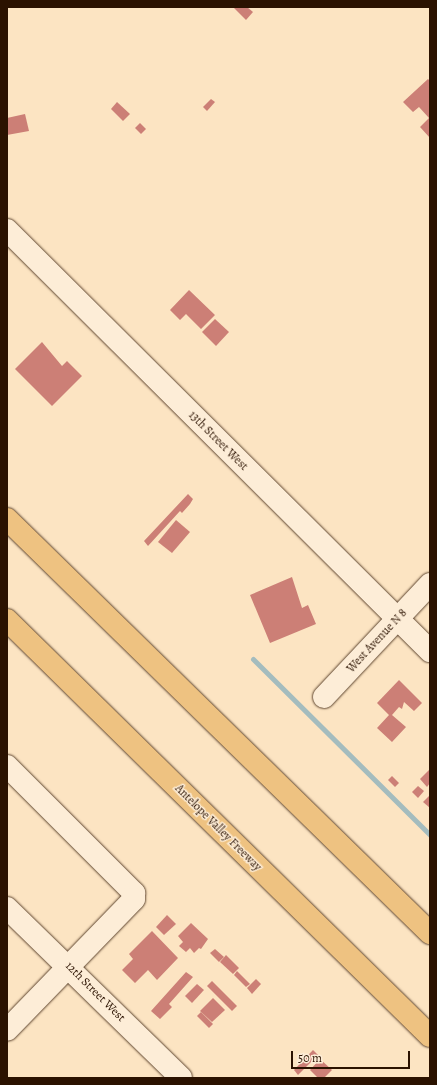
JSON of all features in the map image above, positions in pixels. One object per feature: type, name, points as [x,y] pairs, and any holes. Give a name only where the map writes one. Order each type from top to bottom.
[{"type":"highway","points":[[7,519],[430,933]]},
{"type":"highway","name":"Antelope Valley Freeway","points":[[7,620],[430,1036]]},
{"type":"street","name":"13th Street West","points":[[7,230],[430,651]]},
{"type":"street","name":"West Avenue N 8","points":[[324,697],[430,584]]},
{"type":"street","points":[[7,766],[134,893],[134,899],[7,1030]]},
{"type":"street","name":"12th Street West","points":[[7,908],[69,966],[181,1078]]},
{"type":"building","points":[[233,7],[247,7],[253,12],[246,20]]},
{"type":"building","points":[[428,79],[430,81],[430,138],[420,127],[429,118],[419,107],[413,112],[403,102]]},
{"type":"building","points":[[211,99],[215,102],[207,111],[203,107]]},
{"type":"building","points":[[117,102],[130,114],[123,121],[111,109]]},
{"type":"building","points":[[25,114],[29,131],[7,135],[7,118]]},
{"type":"building","points":[[140,123],[146,129],[141,134],[135,128]]},
{"type":"building","points":[[189,290],[215,315],[201,329],[186,314],[180,320],[170,310]]},
{"type":"building","points":[[215,319],[229,332],[216,346],[202,332]]},
{"type":"building","points":[[42,342],[62,366],[67,361],[82,376],[52,406],[15,369]]},
{"type":"building","points":[[188,494],[193,499],[190,504],[182,513],[180,511],[148,546],[144,541]]},
{"type":"building","points":[[176,520],[190,532],[172,553],[158,542]]},
{"type":"building","points":[[292,577],[302,608],[308,605],[316,624],[270,643],[250,595]]},
{"type":"building","points":[[399,680],[422,703],[414,711],[404,702],[402,709],[399,707],[392,715],[406,727],[392,742],[377,728],[389,715],[377,703]]},
{"type":"building","points":[[430,769],[430,783],[427,787],[420,779]]},
{"type":"building","points":[[392,776],[399,783],[395,787],[388,780]]},
{"type":"building","points":[[418,786],[424,791],[418,798],[412,792]]},
{"type":"building","points":[[430,795],[430,808],[423,802]]},
{"type":"building","points":[[167,915],[176,924],[164,935],[156,927]]},
{"type":"building","points":[[191,923],[208,939],[201,949],[199,948],[194,953],[190,948],[186,952],[179,946],[183,942],[178,936]]},
{"type":"building","points":[[152,931],[178,958],[157,980],[148,970],[135,983],[122,970],[133,959],[129,954]]},
{"type":"building","points":[[215,949],[224,957],[219,962],[210,953]]},
{"type":"building","points":[[226,955],[239,968],[233,974],[220,962]]},
{"type":"building","points":[[237,971],[250,984],[246,987],[234,975]]},
{"type":"building","points":[[186,972],[193,977],[169,1004],[172,1007],[160,1019],[151,1011]]},
{"type":"building","points":[[256,979],[261,984],[252,994],[247,988]]},
{"type":"building","points":[[212,981],[237,1006],[232,1011],[207,986]]},
{"type":"building","points":[[197,984],[204,990],[192,1003],[185,996]]},
{"type":"building","points":[[213,998],[225,1010],[212,1022],[200,1011]]},
{"type":"building","points":[[201,1012],[213,1024],[209,1028],[197,1016]]},
{"type":"building","points":[[313,1050],[318,1055],[298,1075],[294,1070]]},
{"type":"building","points":[[320,1059],[332,1070],[324,1078],[318,1078],[310,1070]]},
{"type":"waterway","points":[[253,659],[430,835]]}]
